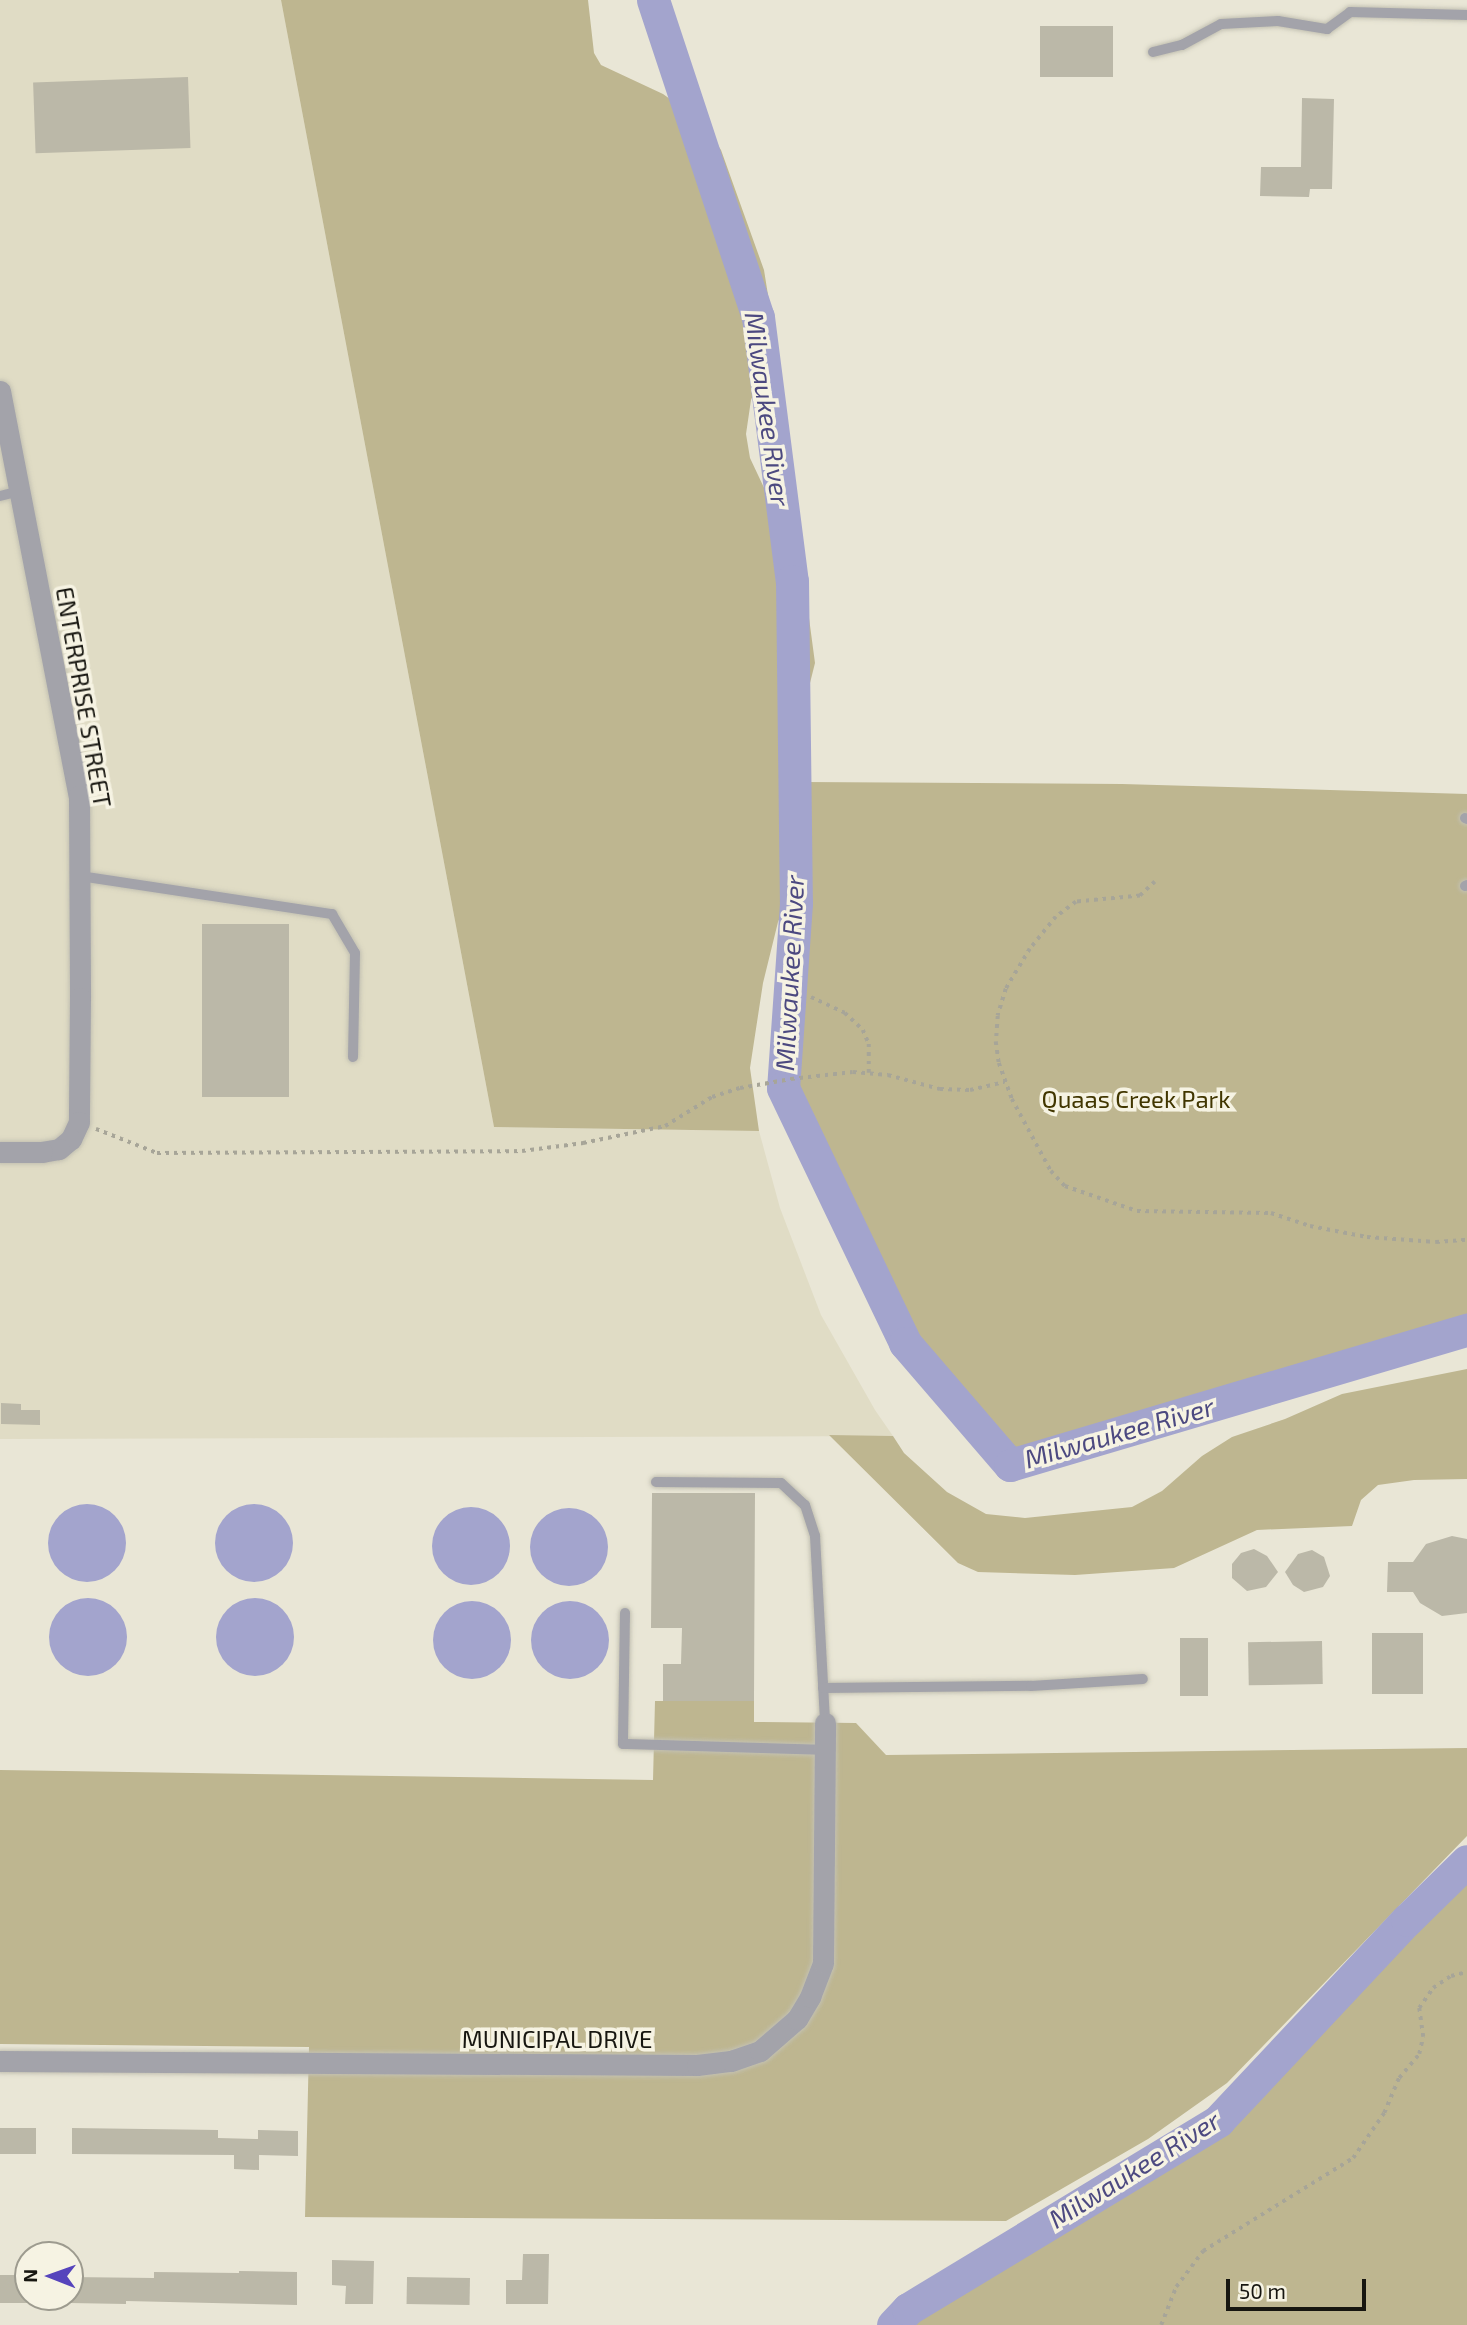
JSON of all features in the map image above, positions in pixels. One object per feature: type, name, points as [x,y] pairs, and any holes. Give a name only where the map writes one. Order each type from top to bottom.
[{"type":"street","name":"ENTERPRISE STREET","points":[[0,391],[10,493],[79,796],[75,1130]]},
{"type":"street","points":[[0,1152],[42,1152],[59,1149],[75,1130]]},
{"type":"street","name":"MUNICIPAL DRIVE","points":[[0,2061],[697,2065],[731,2062],[760,2051],[797,2019],[810,1997],[823,1963],[825,1723]]},
{"type":"lane","points":[[1153,52],[1182,45],[1221,24],[1278,21],[1327,29],[1350,12],[1467,15]]},
{"type":"lane","points":[[80,876],[332,914],[355,953],[353,1057]]},
{"type":"lane","points":[[656,1482],[781,1483],[805,1505],[815,1536],[825,1723]]},
{"type":"lane","points":[[625,1613],[623,1744],[824,1750]]},
{"type":"lane","points":[[823,1688],[1031,1686],[1143,1679]]},
{"type":"path","points":[[1155,882],[1140,897],[1076,902],[1056,917],[1030,949],[1006,989],[998,1016],[996,1042],[1004,1082],[1051,1171],[1065,1185],[1137,1211],[1271,1213],[1310,1226],[1367,1237],[1436,1242],[1467,1240]]},
{"type":"path","points":[[811,997],[845,1013],[863,1030],[869,1044],[869,1073]]},
{"type":"path","points":[[75,1130],[157,1153],[522,1151],[583,1143],[665,1126],[712,1097],[740,1088],[826,1074],[869,1073],[917,1081],[940,1089],[970,1090],[1004,1082]]},
{"type":"path","points":[[1161,2325],[1176,2287],[1203,2251],[1353,2158],[1384,2113],[1399,2078],[1419,2053],[1423,2038],[1419,2008],[1433,1988],[1451,1976],[1467,1972]]},
{"type":"shaded area","points":[[0,0],[281,0],[494,1127],[759,1131],[780,1208],[821,1315],[875,1410],[893,1436],[0,1439]]},
{"type":"green space","name":"Quaas Creek Park","points":[[281,0],[588,0],[594,53],[601,65],[663,94],[702,122],[721,150],[764,270],[772,320],[769,357],[751,400],[746,434],[750,458],[774,509],[807,603],[815,663],[804,707],[804,782],[1122,784],[1467,794],[1467,1330],[1010,1465],[905,1343],[783,1088],[790,893],[778,922],[763,983],[750,1068],[759,1131],[494,1127]]},
{"type":"green space","points":[[1467,1369],[1467,1479],[1414,1480],[1378,1485],[1361,1500],[1352,1526],[1257,1530],[1174,1568],[1075,1575],[978,1572],[958,1563],[829,1435],[893,1436],[904,1453],[947,1492],[986,1514],[1025,1518],[1132,1507],[1162,1491],[1202,1456],[1232,1437],[1285,1419],[1342,1394]]},
{"type":"green space","points":[[655,1701],[754,1701],[754,1722],[856,1723],[886,1755],[1467,1748],[1467,1836],[1227,2083],[1148,2139],[1006,2221],[305,2217],[309,2047],[0,2044],[0,1770],[653,1780]]},
{"type":"green space","points":[[1467,1861],[1467,2325],[890,2325],[908,2309],[1218,2121],[1407,1920]]},
{"type":"water","points":[[87,1504],[102,1507],[114,1516],[123,1528],[126,1543],[123,1558],[114,1570],[102,1579],[87,1582],[72,1579],[60,1570],[51,1558],[48,1543],[51,1528],[60,1516],[72,1507]]},
{"type":"water","points":[[254,1504],[269,1507],[281,1516],[290,1528],[293,1543],[290,1558],[281,1570],[269,1579],[254,1582],[239,1579],[227,1570],[218,1558],[215,1543],[218,1528],[227,1516],[239,1507]]},
{"type":"water","points":[[471,1507],[486,1510],[498,1519],[507,1531],[510,1546],[507,1561],[498,1573],[486,1582],[471,1585],[456,1582],[444,1573],[435,1561],[432,1546],[435,1531],[444,1519],[456,1510]]},
{"type":"water","points":[[569,1508],[584,1511],[596,1520],[605,1532],[608,1547],[605,1562],[596,1574],[584,1583],[569,1586],[554,1583],[542,1574],[533,1562],[530,1547],[533,1532],[542,1520],[554,1511]]},
{"type":"water","points":[[88,1598],[103,1601],[115,1610],[124,1622],[127,1637],[124,1652],[115,1664],[103,1673],[88,1676],[73,1673],[61,1664],[52,1652],[49,1637],[52,1622],[61,1610],[73,1601]]},
{"type":"water","points":[[255,1598],[270,1601],[282,1610],[291,1622],[294,1637],[291,1652],[282,1664],[270,1673],[255,1676],[240,1673],[228,1664],[219,1652],[216,1637],[219,1622],[228,1610],[240,1601]]},
{"type":"water","points":[[472,1601],[487,1604],[499,1613],[508,1625],[511,1640],[508,1655],[499,1667],[487,1676],[472,1679],[457,1676],[445,1667],[436,1655],[433,1640],[436,1625],[445,1613],[457,1604]]},
{"type":"water","points":[[570,1601],[585,1604],[597,1613],[606,1625],[609,1640],[606,1655],[597,1667],[585,1676],[570,1679],[555,1676],[543,1667],[534,1655],[531,1640],[534,1625],[543,1613],[555,1604]]},
{"type":"building","points":[[1040,26],[1113,26],[1113,77],[1040,77]]},
{"type":"building","points":[[188,77],[190,148],[36,153],[33,82]]},
{"type":"building","points":[[1302,98],[1334,99],[1332,189],[1310,189],[1309,197],[1260,196],[1261,167],[1301,167]]},
{"type":"building","points":[[202,924],[289,924],[289,1097],[202,1097]]},
{"type":"building","points":[[1,1403],[21,1404],[21,1410],[40,1410],[40,1425],[1,1424]]},
{"type":"building","points":[[652,1493],[755,1493],[754,1701],[663,1701],[663,1664],[681,1664],[682,1628],[651,1628]]},
{"type":"building","points":[[1452,1536],[1467,1539],[1467,1613],[1442,1616],[1420,1603],[1413,1592],[1387,1592],[1388,1562],[1413,1562],[1426,1544]]},
{"type":"building","points":[[1254,1549],[1267,1556],[1278,1572],[1266,1587],[1247,1591],[1232,1578],[1232,1564],[1241,1553]]},
{"type":"building","points":[[1312,1550],[1324,1557],[1330,1576],[1323,1587],[1304,1592],[1293,1585],[1285,1572],[1298,1554]]},
{"type":"building","points":[[1372,1633],[1423,1633],[1423,1694],[1372,1694]]},
{"type":"building","points":[[1180,1638],[1208,1638],[1208,1696],[1180,1696]]},
{"type":"building","points":[[1322,1641],[1323,1684],[1249,1685],[1248,1642]]},
{"type":"building","points":[[0,2128],[36,2128],[36,2154],[0,2154]]},
{"type":"building","points":[[72,2128],[218,2130],[218,2138],[258,2139],[258,2130],[298,2131],[298,2156],[259,2155],[259,2170],[234,2169],[234,2155],[72,2154]]},
{"type":"building","points":[[523,2254],[549,2254],[548,2304],[506,2304],[506,2280],[522,2280]]},
{"type":"building","points":[[332,2260],[374,2261],[373,2304],[345,2304],[346,2286],[332,2285]]},
{"type":"building","points":[[154,2272],[297,2272],[297,2305],[126,2301],[126,2304],[84,2303],[84,2277],[154,2278]]},
{"type":"building","points":[[0,2275],[14,2275],[14,2303],[0,2303]]},
{"type":"building","points":[[407,2277],[470,2278],[470,2305],[407,2304]]},
{"type":"waterway","name":"Milwaukee River","points":[[653,0],[758,317],[792,581],[796,903],[783,1088],[905,1343],[1010,1465],[1467,1330]]},
{"type":"waterway","name":"Milwaukee River","points":[[893,2325],[908,2309],[1218,2121],[1407,1920],[1467,1861]]}]
